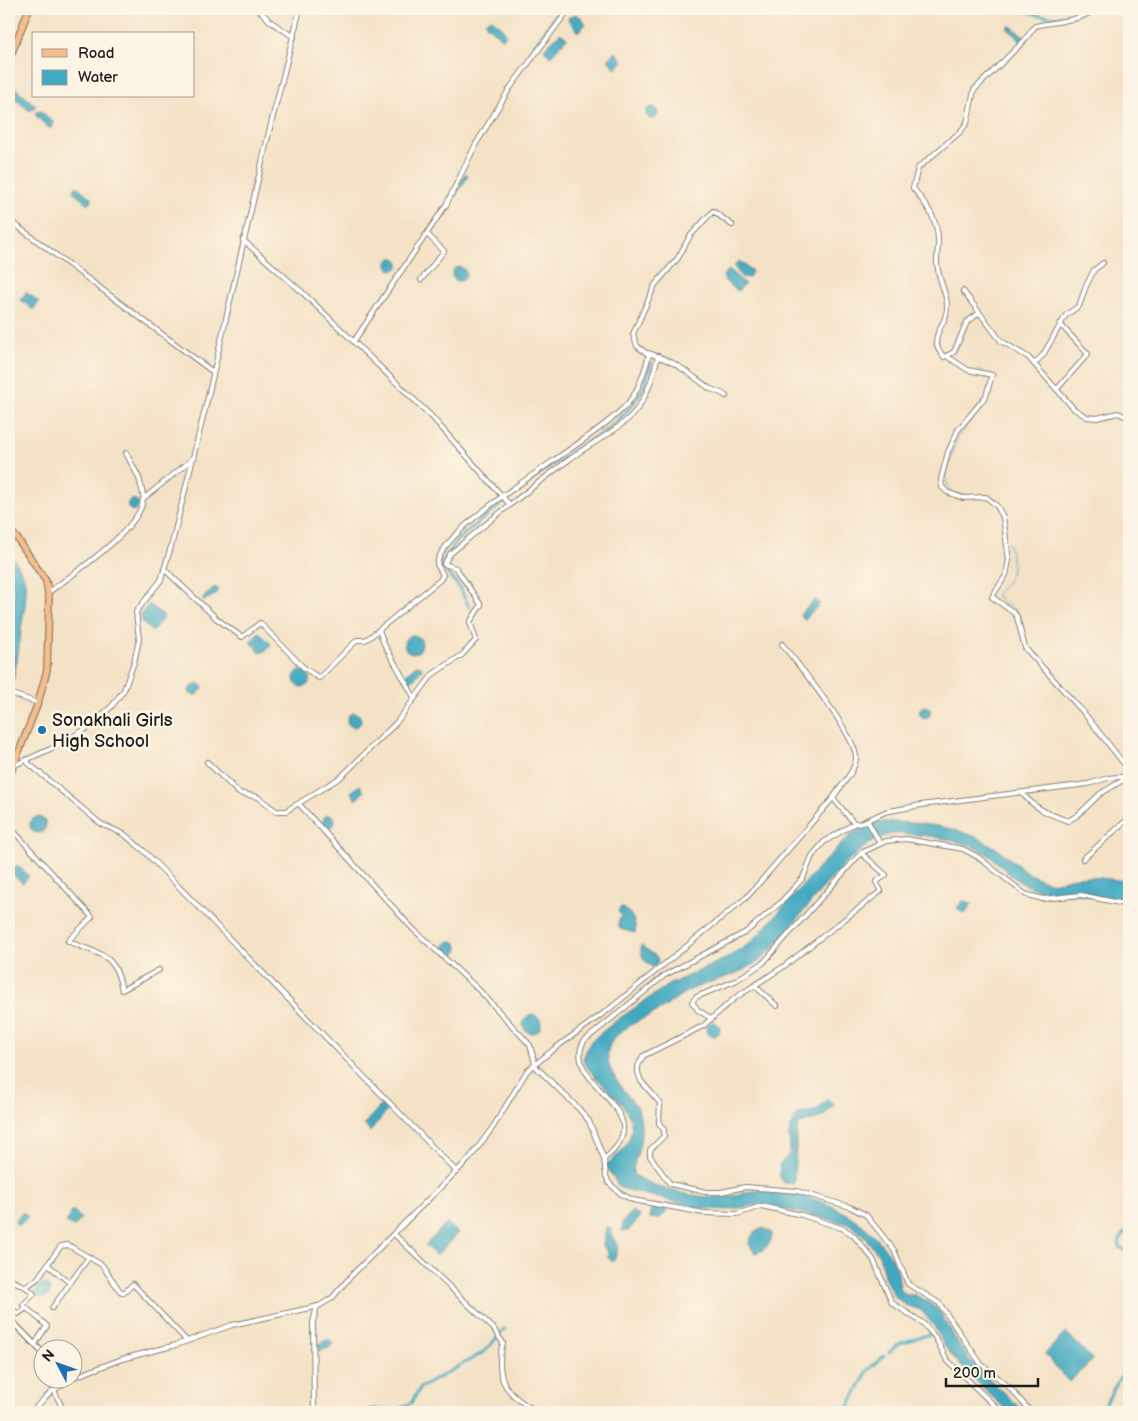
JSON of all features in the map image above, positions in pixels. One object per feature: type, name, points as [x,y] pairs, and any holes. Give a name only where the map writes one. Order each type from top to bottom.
[{"type":"main road","points":[[9,60],[29,9]]},
{"type":"main road","points":[[9,530],[17,538],[37,567],[46,581],[49,592],[47,670],[38,703],[9,777]]},
{"type":"street","points":[[258,9],[271,22],[294,37]]},
{"type":"street","points":[[15,765],[89,727],[112,706],[124,690],[139,640],[136,612],[161,580],[194,458],[243,240],[300,9]]},
{"type":"street","points":[[1096,9],[1084,16],[1066,22],[1035,26],[1024,41],[974,90],[969,106],[970,116],[960,132],[918,168],[913,188],[928,207],[936,224],[938,240],[936,258],[948,305],[935,344],[944,358],[948,357],[968,370],[992,375],[986,396],[954,437],[941,474],[942,487],[947,492],[963,498],[986,497],[997,506],[1003,518],[1010,564],[1006,575],[992,597],[1017,617],[1026,648],[1084,713],[1129,770]]},
{"type":"street","points":[[354,342],[446,205],[476,144],[510,88],[567,10]]},
{"type":"street","points":[[726,396],[719,390],[711,389],[674,362],[648,353],[637,346],[632,334],[655,285],[678,258],[690,236],[713,211],[732,225]]},
{"type":"street","points":[[9,220],[213,372]]},
{"type":"street","points":[[421,280],[444,251],[427,234]]},
{"type":"street","points":[[243,240],[302,292],[448,432],[510,505]]},
{"type":"street","points":[[1034,364],[1043,355],[1066,315],[1079,306],[1094,270],[1104,263]]},
{"type":"street","points":[[963,291],[1001,341],[1028,357],[1074,409],[1087,417],[1097,418],[1118,414],[1129,418]]},
{"type":"street","points":[[948,357],[954,352],[967,322],[979,313]]},
{"type":"street","points":[[1057,389],[1088,354],[1060,324]]},
{"type":"street","points":[[164,569],[217,619],[242,637],[260,623],[314,676],[319,678],[357,640],[365,640],[379,630],[440,580],[443,576],[437,567],[439,556],[458,534],[539,469],[595,432],[622,410],[636,391],[648,353]]},
{"type":"street","points":[[207,762],[239,793],[258,797],[276,811],[286,811],[341,777],[396,723],[433,674],[462,655],[476,640],[470,622],[481,605],[456,568],[447,566],[445,561],[450,554],[570,459],[611,433],[633,414],[651,384],[658,356]]},
{"type":"street","points":[[49,592],[86,566],[121,535],[143,507],[144,498],[139,478],[126,453]]},
{"type":"street","points":[[144,498],[194,458]]},
{"type":"street","points":[[379,630],[384,644],[414,697]]},
{"type":"street","points":[[82,1374],[122,1359],[176,1345],[232,1325],[317,1306],[332,1298],[457,1172],[487,1135],[527,1071],[608,1010],[747,896],[833,798],[853,768],[856,756],[846,733],[782,644]]},
{"type":"street","points":[[9,694],[38,703]]},
{"type":"street","points":[[28,759],[28,763],[40,774],[90,812],[101,824],[124,834],[144,851],[457,1172]]},
{"type":"street","points":[[1022,793],[1033,806],[1050,816],[1068,821],[1100,794],[1129,776]]},
{"type":"street","points":[[604,1159],[619,1141],[622,1122],[617,1107],[583,1068],[579,1058],[579,1049],[584,1041],[665,975],[746,932],[790,893],[803,878],[812,856],[824,842],[855,823],[859,824],[885,812],[921,805],[1022,793],[1129,776]]},
{"type":"street","points":[[833,798],[855,823]]},
{"type":"street","points":[[298,804],[417,933],[506,1018],[530,1045],[535,1064],[554,1087],[580,1109],[589,1121],[604,1159],[610,1183],[621,1194],[633,1200],[716,1214],[737,1214],[761,1206],[832,1224],[853,1235],[873,1259],[892,1303],[923,1323],[935,1337],[947,1360],[1000,1412]]},
{"type":"street","points":[[1083,859],[1129,818]]},
{"type":"street","points":[[867,820],[880,843]]},
{"type":"street","points":[[9,826],[92,916],[68,941],[107,955],[122,990],[159,970]]},
{"type":"street","points":[[712,1018],[694,1006],[692,1002],[696,997],[735,981],[763,963],[861,853],[880,843],[906,839],[963,849],[978,857],[1025,894],[1043,899],[1081,895],[1129,906]]},
{"type":"street","points":[[861,853],[886,875],[876,882],[881,891],[755,986],[735,998],[693,1033],[647,1052],[638,1066],[638,1073],[641,1081],[662,1107],[658,1116],[664,1136],[650,1150],[650,1156],[670,1184],[706,1192],[720,1192],[745,1187],[797,1191],[850,1207],[866,1215],[894,1250],[908,1284],[939,1303],[981,1364],[1008,1386],[1031,1412]]},
{"type":"street","points":[[755,986],[777,1006]]},
{"type":"street","points":[[394,1234],[493,1328],[503,1343],[500,1352],[501,1378],[505,1388],[516,1400],[539,1412]]},
{"type":"street","points":[[26,1287],[37,1279],[61,1246],[68,1245],[102,1265],[120,1291],[124,1293],[133,1284],[186,1340]]},
{"type":"street","points":[[52,1308],[89,1257]]},
{"type":"street","points":[[48,1265],[70,1283]]},
{"type":"street","points":[[9,1279],[26,1287],[34,1294],[23,1305],[47,1326],[39,1338]]},
{"type":"street","points":[[9,1306],[18,1314],[26,1308]]},
{"type":"street","points":[[314,1412],[313,1322],[317,1306]]},
{"type":"street","points":[[9,1319],[32,1341]]},
{"type":"street","points":[[31,1412],[57,1388]]},
{"type":"street","points":[[54,1390],[64,1412]]},
{"type":"water","points":[[575,14],[582,18],[586,24],[578,32],[568,18]]},
{"type":"water","points":[[491,18],[506,34],[503,39],[486,25],[486,21]]},
{"type":"water","points":[[1009,25],[1024,36],[1021,42],[1007,28]]},
{"type":"water","points":[[560,33],[567,38],[550,57],[544,49]]},
{"type":"water","points":[[616,52],[623,61],[616,69],[608,60]]},
{"type":"water","points":[[12,85],[36,106],[30,111],[9,94]]},
{"type":"water","points":[[650,107],[654,107],[658,113],[654,119],[650,119],[646,115],[646,111]]},
{"type":"water","points":[[40,110],[53,122],[52,128],[49,128],[36,116],[36,112]]},
{"type":"water","points":[[466,173],[468,176],[450,205],[449,202]]},
{"type":"water","points":[[77,186],[92,199],[91,203],[87,204],[73,191]]},
{"type":"water","points":[[391,258],[395,258],[399,264],[395,270],[391,270],[387,266],[387,262]]},
{"type":"water","points":[[739,261],[752,271],[749,278],[741,277],[734,266]]},
{"type":"water","points":[[456,267],[462,267],[466,274],[462,281],[456,281],[452,277],[452,271]]},
{"type":"water","points":[[729,270],[745,284],[738,291],[725,281],[723,275]]},
{"type":"water","points":[[26,292],[39,302],[33,310],[21,300]]},
{"type":"water","points":[[133,499],[139,505],[133,511],[127,505]]},
{"type":"water","points":[[9,553],[23,575],[26,596],[16,663],[9,693],[9,633],[14,592],[9,573]]},
{"type":"water","points":[[214,587],[218,589],[215,595],[203,601],[202,599]]},
{"type":"water","points":[[815,599],[820,604],[804,620],[800,615]]},
{"type":"water","points":[[149,604],[164,616],[152,632],[143,623],[140,615]]},
{"type":"water","points":[[259,632],[271,644],[267,650],[260,653],[256,644],[253,646],[250,642]]},
{"type":"water","points":[[413,635],[419,638],[422,644],[419,650],[413,653],[407,650],[404,644],[407,638]]},
{"type":"water","points":[[416,665],[421,666],[422,670],[411,682],[406,677],[406,674]]},
{"type":"water","points":[[302,671],[308,673],[310,679],[308,685],[302,687],[296,685],[294,679],[296,673]]},
{"type":"water","points":[[199,683],[204,688],[196,695],[190,694],[189,689]]},
{"type":"water","points":[[925,706],[931,712],[925,718],[919,712]]},
{"type":"water","points":[[351,713],[357,713],[361,720],[357,727],[351,727],[347,723],[347,717]]},
{"type":"water","points":[[360,785],[364,792],[356,800],[351,792]]},
{"type":"water","points":[[327,815],[331,815],[335,821],[331,827],[327,827],[323,823],[323,819]]},
{"type":"water","points":[[38,817],[44,819],[46,825],[44,831],[38,833],[32,831],[30,825],[32,819]]},
{"type":"water","points":[[872,821],[932,825],[960,831],[988,843],[1032,875],[1049,882],[1073,877],[1129,881],[1129,900],[1038,890],[1013,877],[987,854],[955,841],[906,834],[895,834],[879,838],[862,849],[844,865],[780,940],[759,960],[741,971],[687,992],[657,1012],[627,1027],[612,1041],[608,1050],[609,1066],[620,1085],[638,1108],[640,1117],[641,1140],[633,1174],[652,1184],[690,1195],[724,1197],[754,1191],[775,1191],[815,1199],[834,1207],[868,1230],[882,1245],[894,1262],[902,1291],[908,1295],[915,1295],[925,1300],[939,1310],[966,1356],[1024,1412],[1008,1412],[961,1366],[944,1346],[934,1326],[921,1310],[905,1305],[894,1296],[885,1279],[879,1255],[862,1234],[849,1224],[761,1204],[728,1210],[698,1208],[620,1188],[607,1168],[607,1164],[623,1149],[631,1135],[631,1122],[617,1099],[585,1064],[583,1058],[591,1041],[617,1020],[668,985],[727,958],[752,942],[831,854],[852,834]]},
{"type":"water","points":[[17,865],[29,876],[23,883],[10,873]]},
{"type":"water","points":[[963,901],[972,903],[965,914],[957,908]]},
{"type":"water","points":[[621,907],[628,911],[632,918],[635,925],[635,933],[620,929],[618,923],[621,916],[618,911]]},
{"type":"water","points":[[451,941],[456,943],[458,948],[456,953],[451,955],[446,953],[444,948],[446,943]]},
{"type":"water","points":[[641,945],[657,957],[658,963],[653,967],[643,958]]},
{"type":"water","points":[[532,1015],[538,1018],[541,1024],[538,1030],[532,1033],[526,1030],[523,1024],[526,1018]]},
{"type":"water","points":[[713,1022],[718,1024],[720,1029],[718,1034],[713,1036],[708,1034],[706,1029],[708,1024]]},
{"type":"water","points":[[828,1099],[835,1105],[822,1117],[800,1124],[797,1129],[794,1181],[793,1184],[784,1183],[780,1177],[779,1165],[790,1153],[789,1134],[794,1118],[798,1114],[815,1111]]},
{"type":"water","points":[[383,1103],[389,1108],[370,1132],[364,1124]]},
{"type":"water","points":[[659,1206],[666,1209],[667,1212],[659,1219],[650,1218],[650,1211],[653,1207]]},
{"type":"water","points":[[73,1210],[81,1219],[74,1227],[66,1223]]},
{"type":"water","points":[[632,1211],[640,1216],[639,1218],[628,1231],[622,1231],[623,1222]]},
{"type":"water","points":[[23,1212],[28,1217],[19,1226],[14,1221]]},
{"type":"water","points":[[447,1223],[458,1233],[436,1256],[425,1245]]},
{"type":"water","points":[[606,1227],[612,1228],[611,1235],[616,1242],[616,1255],[612,1262],[607,1257],[609,1255],[603,1245]]},
{"type":"water","points":[[763,1228],[772,1233],[771,1240],[765,1249],[755,1253],[749,1244],[754,1234]]},
{"type":"water","points":[[43,1284],[48,1286],[50,1291],[48,1296],[43,1298],[38,1296],[36,1291],[38,1286]]},
{"type":"water","points":[[1066,1332],[1093,1360],[1069,1382],[1045,1354]]},
{"type":"water","points":[[329,1339],[333,1344],[329,1348],[319,1351],[317,1345]]},
{"type":"waterway","points":[[529,53],[560,9]]},
{"type":"waterway","points":[[1021,9],[1045,16],[1071,15],[1086,9]]},
{"type":"waterway","points":[[470,608],[459,587],[441,565],[457,540],[530,481],[611,426],[634,402],[643,388],[651,363]]},
{"type":"waterway","points":[[976,370],[984,371]]},
{"type":"waterway","points":[[988,395],[992,382]]},
{"type":"waterway","points":[[950,491],[945,478],[957,439],[985,400]]},
{"type":"waterway","points":[[958,494],[996,499],[1004,512],[1006,524]]},
{"type":"waterway","points":[[1008,543],[1012,557],[1012,571],[997,597],[1019,613]]},
{"type":"waterway","points":[[1129,1227],[1119,1241],[1120,1247],[1129,1253]]},
{"type":"waterway","points":[[362,1412],[373,1409],[395,1411],[411,1403],[420,1388],[484,1352],[505,1329]]},
{"type":"waterway","points":[[889,1352],[900,1343],[930,1334]]},
{"type":"waterway","points":[[846,1412],[868,1370],[884,1356]]},
{"type":"waterway","points":[[1101,1412],[1119,1379],[1129,1371]]},
{"type":"place","name":"Sonakhali Girls High School","points":[[42,730]]}]
